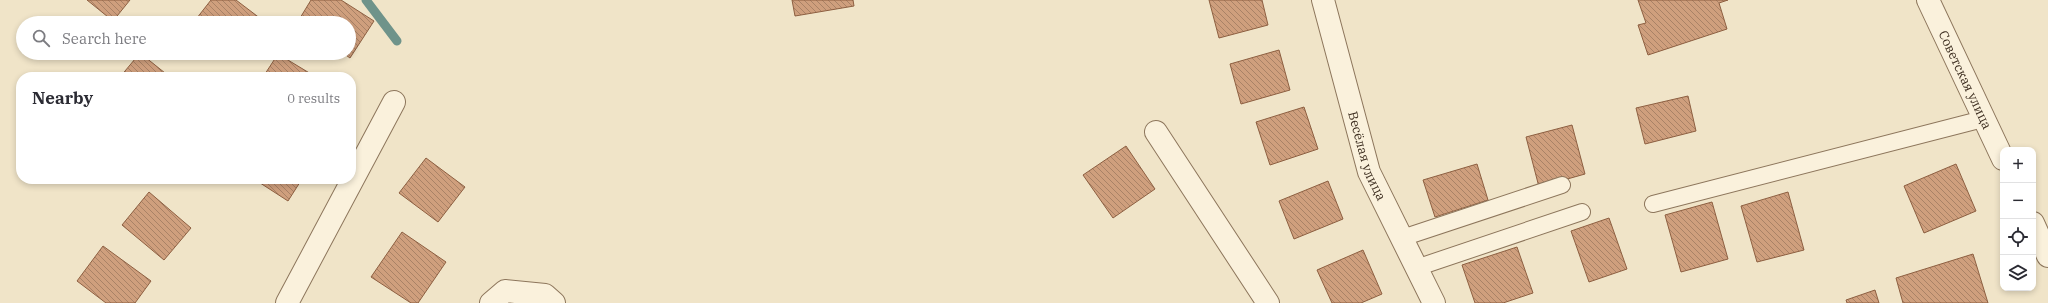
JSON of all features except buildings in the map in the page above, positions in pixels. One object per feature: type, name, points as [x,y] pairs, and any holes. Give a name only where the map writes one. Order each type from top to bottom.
[{"type":"street","name":"Весёлая улица","points":[[1322,0],[1369,172],[1434,303]]},
{"type":"street","name":"Советская улица","points":[[1928,0],[2000,153]]},
{"type":"street","points":[[356,173],[394,102]]},
{"type":"street","points":[[1156,132],[1268,303]]},
{"type":"street","points":[[287,303],[350,184]]},
{"type":"street","points":[[2036,230],[2048,256]]},
{"type":"street","points":[[491,303],[505,291],[545,295],[554,303]]},
{"type":"lane","points":[[1653,204],[1983,119]]},
{"type":"lane","points":[[1402,238],[1562,185]]},
{"type":"lane","points":[[1416,268],[1582,212]]},
{"type":"waterway","points":[[366,0],[397,41]]}]
